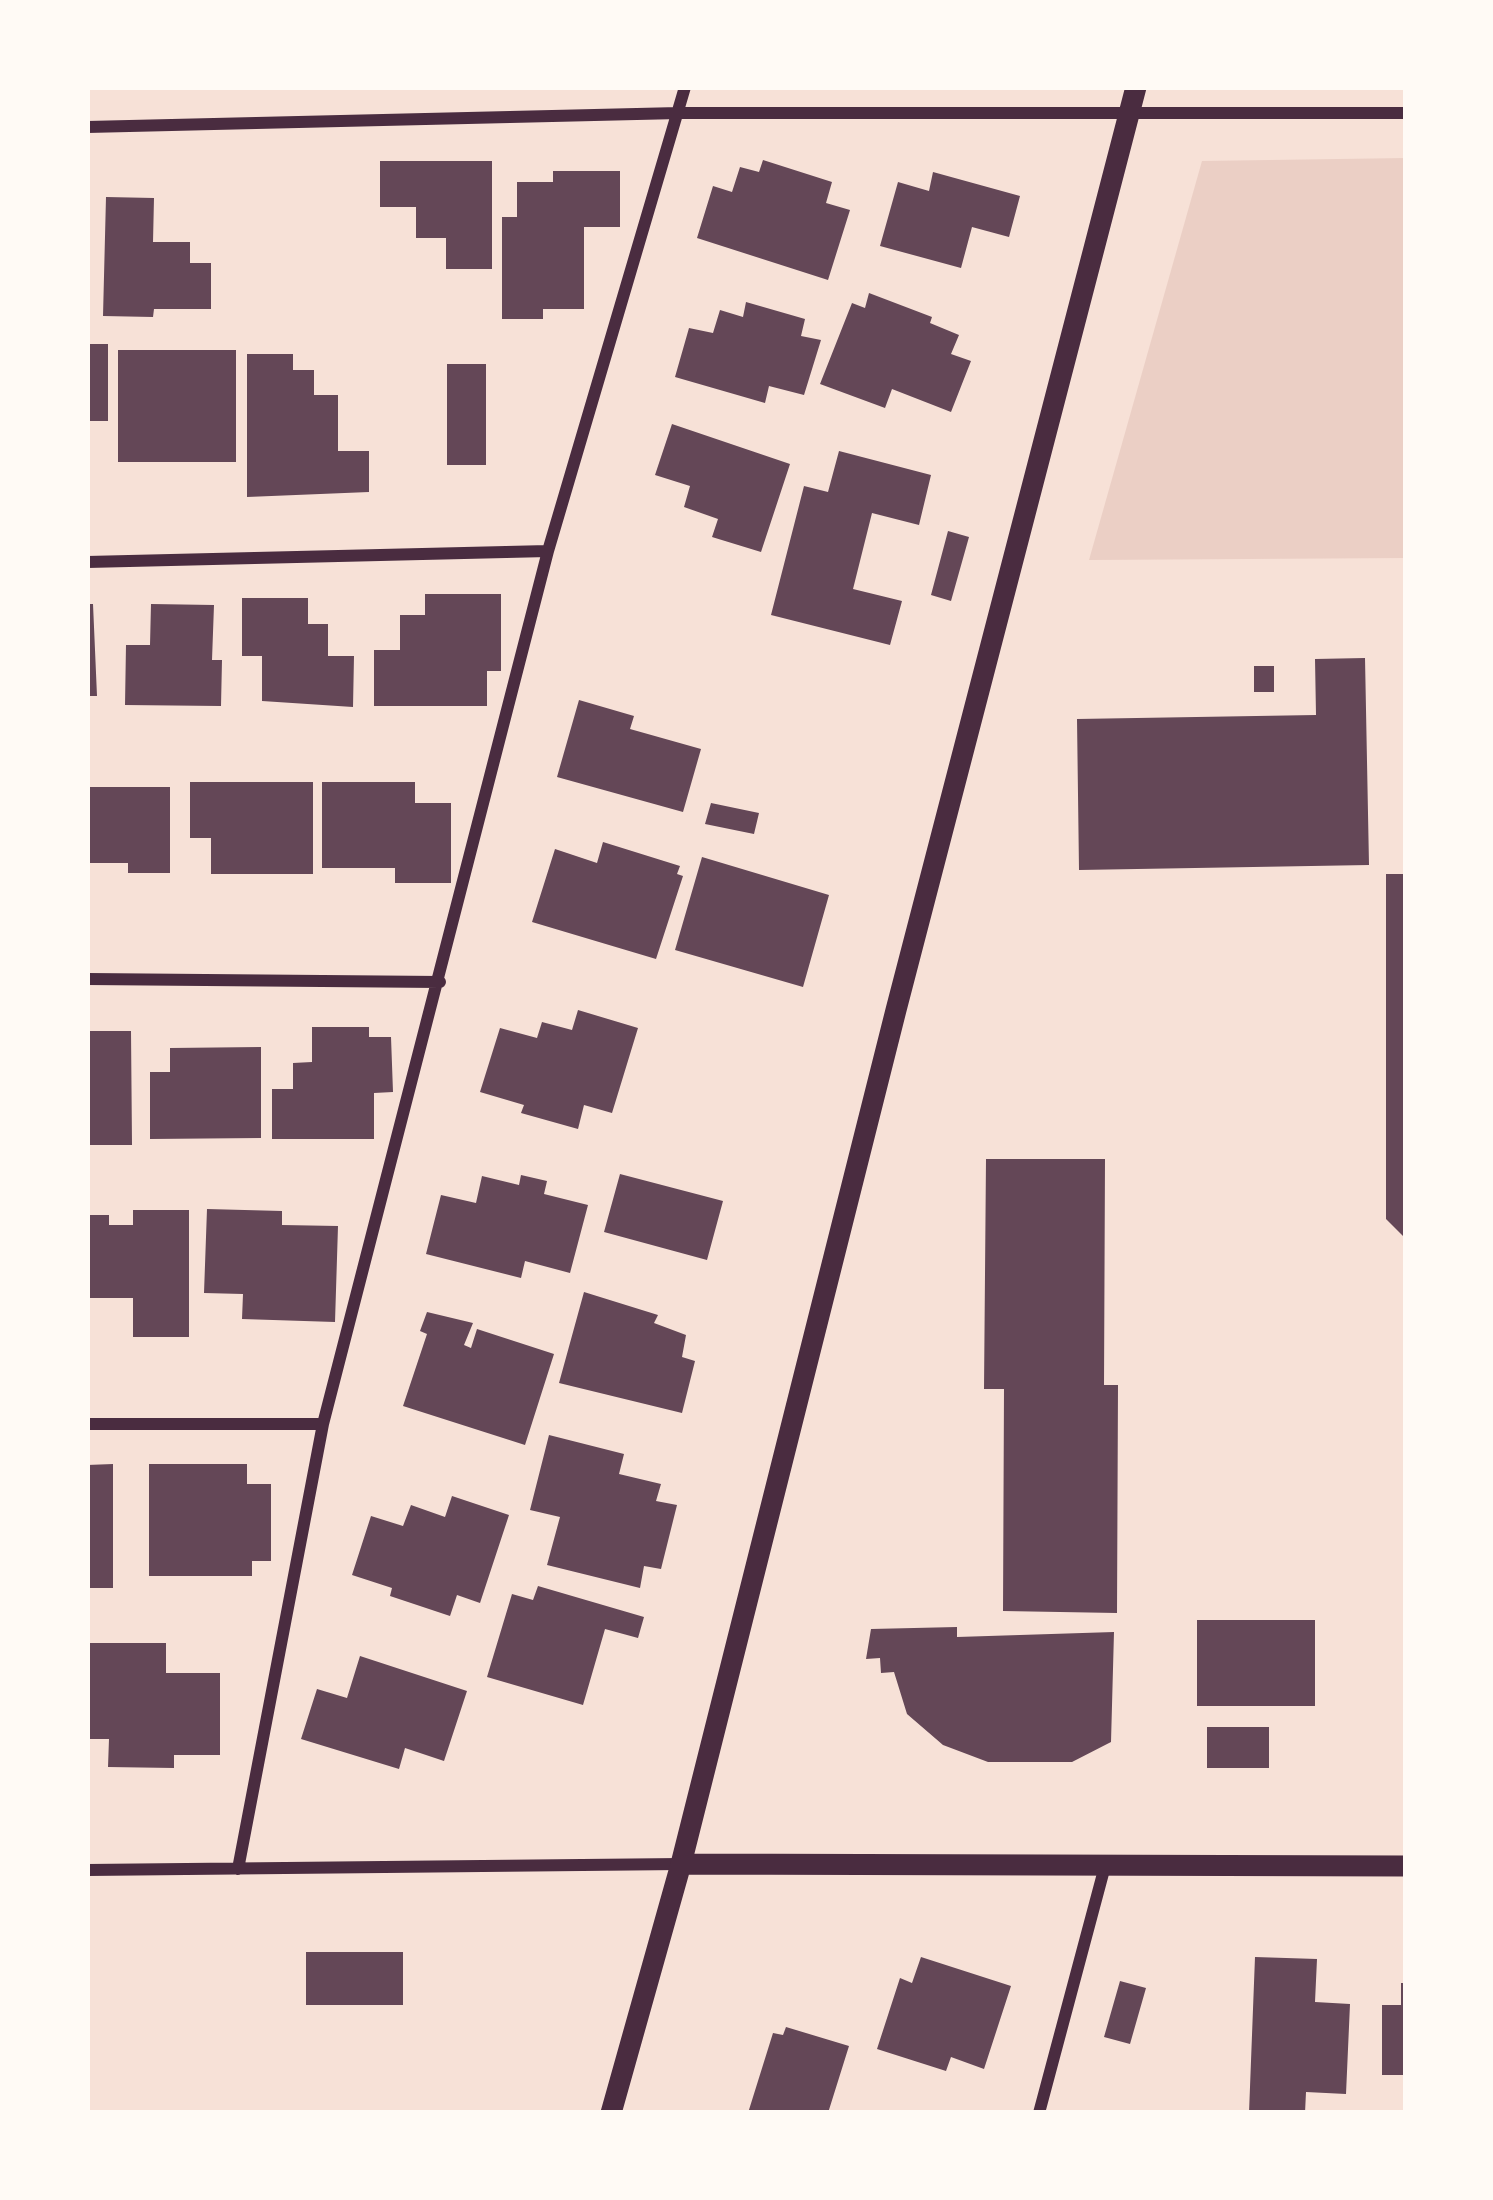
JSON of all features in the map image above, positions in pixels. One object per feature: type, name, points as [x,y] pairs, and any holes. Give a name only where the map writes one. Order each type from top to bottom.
[{"type":"street","points":[[238,1869],[323,1424],[548,550],[686,87]]},
{"type":"street","points":[[611,2113],[681,1864],[1136,87]]},
{"type":"street","points":[[87,127],[679,113],[1406,113]]},
{"type":"street","points":[[87,562],[548,550]]},
{"type":"street","points":[[87,979],[440,982]]},
{"type":"street","points":[[87,1424],[323,1424]]},
{"type":"street","points":[[87,1870],[681,1864],[1406,1866]]},
{"type":"street","points":[[1039,2113],[1105,1866]]},
{"type":"shaded area","points":[[1406,158],[1406,558],[1089,560],[1202,161]]},
{"type":"building","points":[[763,160],[832,182],[826,203],[850,210],[828,280],[697,238],[713,186],[732,192],[740,167],[759,172]]},
{"type":"building","points":[[380,161],[492,161],[492,269],[446,269],[446,238],[416,238],[416,207],[380,207]]},
{"type":"building","points":[[553,171],[620,171],[620,227],[584,227],[584,309],[543,309],[543,319],[502,319],[502,217],[517,217],[517,182],[553,182]]},
{"type":"building","points":[[933,172],[1020,196],[1009,237],[972,227],[961,268],[880,246],[898,182],[929,191]]},
{"type":"building","points":[[106,197],[154,198],[153,242],[190,242],[190,263],[211,263],[211,309],[154,309],[153,317],[103,316]]},
{"type":"building","points":[[869,293],[932,317],[930,323],[959,335],[951,354],[971,361],[951,412],[892,389],[885,408],[820,384],[852,303],[865,308]]},
{"type":"building","points":[[746,302],[805,319],[801,336],[821,340],[804,395],[769,386],[765,403],[675,377],[689,328],[713,333],[720,310],[743,317]]},
{"type":"building","points":[[88,344],[108,344],[108,421],[87,421]]},
{"type":"building","points":[[118,350],[236,350],[236,462],[118,462]]},
{"type":"building","points":[[247,354],[293,354],[293,370],[314,370],[314,395],[338,395],[338,451],[369,451],[369,492],[247,497]]},
{"type":"building","points":[[447,364],[486,364],[486,465],[447,465]]},
{"type":"building","points":[[672,424],[790,464],[761,552],[712,537],[718,519],[684,507],[690,486],[655,475]]},
{"type":"building","points":[[839,451],[931,475],[919,525],[872,513],[853,589],[902,601],[890,645],[771,615],[804,486],[828,492]]},
{"type":"building","points":[[948,531],[969,537],[951,601],[931,595]]},
{"type":"building","points":[[425,594],[501,594],[501,671],[487,671],[487,706],[374,706],[374,650],[400,650],[400,615],[425,615]]},
{"type":"building","points":[[242,598],[308,598],[308,624],[328,624],[328,656],[354,656],[353,707],[262,701],[262,656],[242,656]]},
{"type":"building","points":[[87,604],[93,604],[97,696],[87,696]]},
{"type":"building","points":[[151,604],[214,605],[212,660],[222,660],[221,706],[125,705],[126,645],[150,645]]},
{"type":"building","points":[[1365,658],[1369,865],[1079,870],[1077,719],[1316,715],[1315,659]]},
{"type":"building","points":[[1254,666],[1274,666],[1274,692],[1254,692]]},
{"type":"building","points":[[579,700],[634,716],[630,729],[701,749],[683,812],[557,777]]},
{"type":"building","points":[[190,782],[313,782],[313,874],[211,874],[211,838],[190,838]]},
{"type":"building","points":[[322,782],[415,782],[415,803],[451,803],[451,883],[395,883],[395,868],[322,868]]},
{"type":"building","points":[[87,787],[170,787],[170,873],[128,873],[128,863],[87,863]]},
{"type":"building","points":[[711,803],[759,813],[754,834],[705,824]]},
{"type":"building","points":[[603,842],[680,866],[677,874],[683,876],[656,959],[532,922],[555,849],[597,863]]},
{"type":"building","points":[[702,857],[829,895],[803,987],[675,950]]},
{"type":"building","points":[[1386,874],[1406,874],[1406,1239],[1386,1219]]},
{"type":"building","points":[[578,1010],[638,1028],[612,1113],[584,1105],[578,1129],[521,1113],[524,1105],[480,1092],[500,1028],[537,1038],[542,1022],[572,1030]]},
{"type":"building","points":[[312,1027],[369,1027],[369,1037],[391,1037],[393,1092],[374,1093],[374,1139],[272,1139],[272,1089],[293,1089],[293,1063],[312,1062]]},
{"type":"building","points":[[87,1031],[131,1031],[132,1145],[87,1145]]},
{"type":"building","points":[[261,1047],[261,1138],[150,1139],[150,1072],[170,1072],[170,1048]]},
{"type":"building","points":[[986,1159],[1105,1159],[1104,1385],[1118,1385],[1117,1613],[1003,1611],[1004,1389],[984,1389]]},
{"type":"building","points":[[620,1174],[723,1201],[707,1260],[604,1232]]},
{"type":"building","points":[[521,1175],[547,1181],[544,1194],[588,1205],[570,1273],[525,1261],[521,1278],[426,1254],[441,1195],[476,1203],[482,1176],[519,1185]]},
{"type":"building","points":[[207,1209],[282,1211],[282,1225],[338,1226],[335,1322],[242,1319],[243,1294],[204,1293]]},
{"type":"building","points":[[133,1210],[189,1210],[189,1337],[133,1337],[133,1298],[87,1298],[88,1215],[109,1215],[109,1225],[133,1225]]},
{"type":"building","points":[[584,1292],[658,1315],[654,1323],[686,1335],[682,1357],[695,1361],[682,1413],[559,1383]]},
{"type":"building","points":[[427,1312],[473,1323],[464,1345],[471,1348],[477,1329],[554,1354],[525,1445],[403,1406],[427,1334],[420,1331]]},
{"type":"building","points":[[549,1435],[624,1454],[619,1474],[661,1484],[656,1501],[677,1505],[661,1569],[644,1566],[640,1588],[547,1565],[560,1517],[530,1510]]},
{"type":"building","points":[[113,1464],[113,1588],[87,1588],[87,1465]]},
{"type":"building","points":[[149,1464],[247,1464],[247,1484],[271,1484],[271,1561],[252,1561],[252,1576],[149,1576]]},
{"type":"building","points":[[452,1496],[509,1515],[480,1603],[457,1595],[450,1616],[390,1596],[392,1588],[352,1575],[371,1516],[403,1526],[411,1505],[445,1517]]},
{"type":"building","points":[[538,1586],[644,1617],[638,1638],[605,1629],[583,1705],[487,1677],[512,1594],[533,1600]]},
{"type":"building","points":[[1197,1620],[1315,1620],[1315,1706],[1197,1706]]},
{"type":"building","points":[[957,1627],[957,1637],[1114,1632],[1111,1742],[1072,1762],[988,1762],[943,1745],[907,1714],[894,1672],[881,1673],[880,1658],[866,1659],[871,1629]]},
{"type":"building","points":[[87,1643],[166,1643],[166,1673],[220,1673],[220,1755],[174,1755],[174,1768],[108,1767],[109,1739],[87,1739]]},
{"type":"building","points":[[360,1656],[467,1691],[444,1761],[405,1748],[399,1769],[301,1739],[317,1689],[347,1698]]},
{"type":"building","points":[[1207,1727],[1269,1727],[1269,1768],[1207,1768]]},
{"type":"building","points":[[306,1952],[403,1952],[403,2005],[306,2005]]},
{"type":"building","points":[[921,1957],[1011,1986],[984,2069],[951,2057],[946,2071],[877,2049],[900,1978],[912,1983]]},
{"type":"building","points":[[1255,1957],[1317,1959],[1315,2002],[1350,2004],[1346,2094],[1306,2092],[1305,2113],[1249,2113]]},
{"type":"building","points":[[1120,1981],[1146,1988],[1130,2044],[1104,2037]]},
{"type":"building","points":[[1401,1983],[1406,1983],[1406,2075],[1382,2075],[1382,2005],[1401,2005]]},
{"type":"building","points":[[786,2027],[849,2046],[828,2113],[748,2113],[773,2033],[783,2035]]}]
